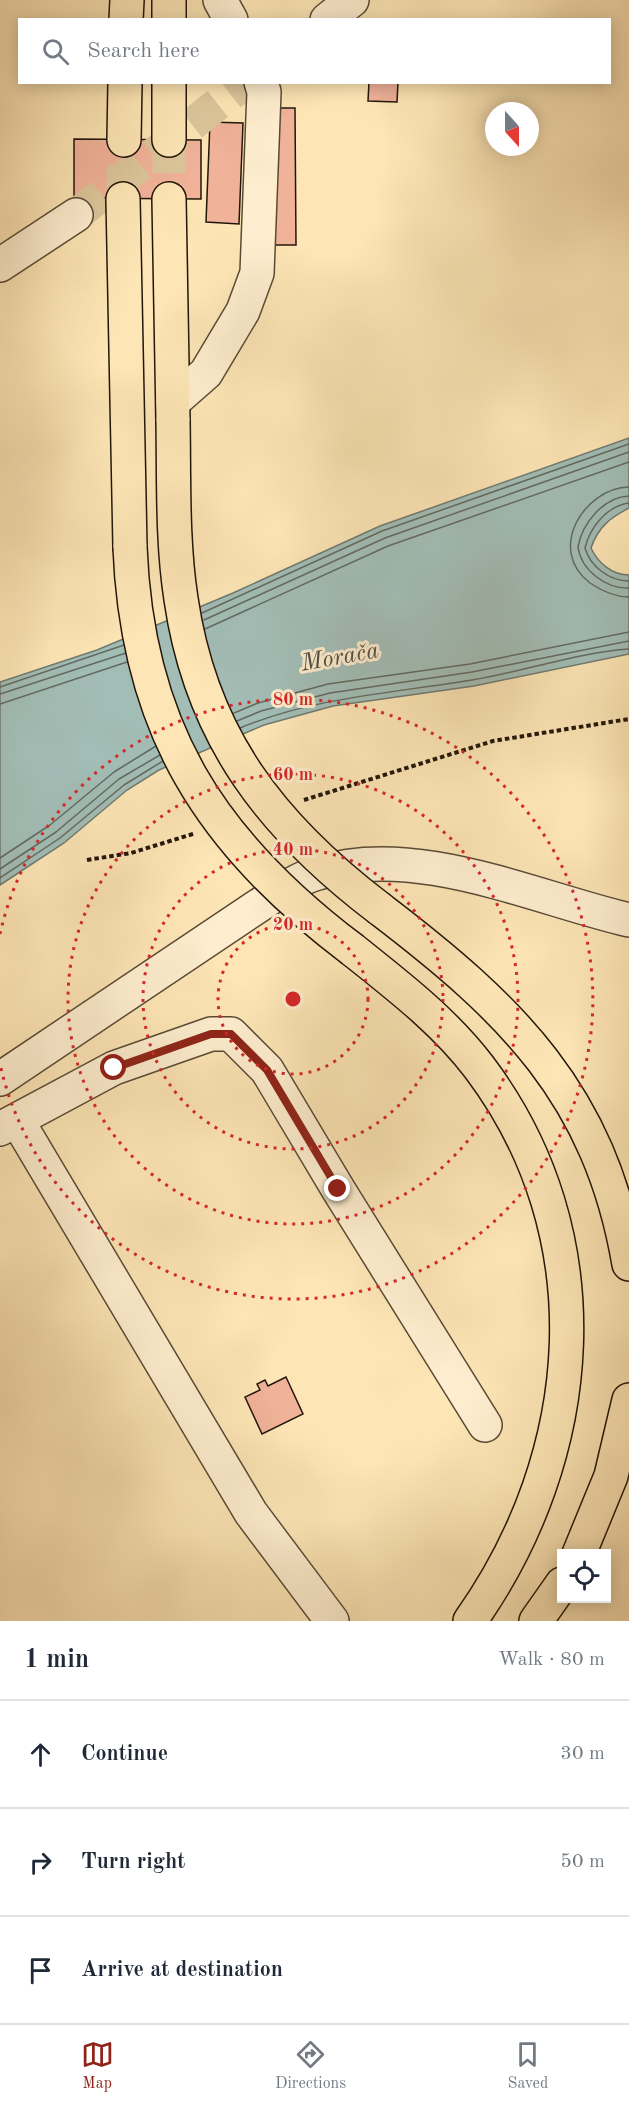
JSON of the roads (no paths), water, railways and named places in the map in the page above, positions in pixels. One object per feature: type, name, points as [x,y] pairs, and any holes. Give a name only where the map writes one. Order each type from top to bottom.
[{"type":"highway","points":[[126,18],[127,0]]},
{"type":"highway","points":[[169,0],[169,18]]},
{"type":"highway","points":[[124,140],[125,84]]},
{"type":"highway","points":[[169,84],[169,140]]},
{"type":"highway","points":[[123,199],[131,575],[136,614],[150,680],[172,739],[208,805],[246,855],[296,905],[428,1011],[485,1075],[507,1109],[531,1156],[549,1203],[558,1241],[568,1324],[566,1369],[560,1411],[536,1496],[519,1536],[478,1610]]},
{"type":"highway","points":[[169,199],[174,502],[180,597],[191,649],[211,708],[246,774],[282,822],[325,865],[493,1002],[549,1067],[573,1105],[601,1164],[617,1211],[629,1264]]},
{"type":"highway","points":[[581,1549],[611,1476],[629,1400]]},
{"type":"highway","points":[[536,1621],[557,1590]]},
{"type":"street","points":[[220,0],[230,18]]},
{"type":"street","points":[[330,18],[352,0]]},
{"type":"street","points":[[173,411],[206,373],[243,311],[257,273],[263,103],[261,84]]},
{"type":"street","points":[[0,265],[75,216]]},
{"type":"street","points":[[0,1079],[258,906],[289,886],[317,873],[355,865],[390,865],[452,872],[519,886],[629,920]]},
{"type":"street","points":[[332,1621],[251,1513],[8,1124],[114,1068],[211,1034],[231,1034],[267,1070],[485,1425]]},
{"type":"water","name":"Morača","points":[[629,438],[629,508],[606,524],[597,534],[591,548],[606,567],[617,573],[629,575],[629,654],[474,686],[333,706],[264,725],[159,770],[127,790],[64,843],[0,885],[0,682],[97,650],[233,593],[380,526]]},
{"type":"tunnel","points":[[76,215],[243,84]]},
{"type":"tunnel","points":[[123,199],[124,140]]},
{"type":"tunnel","points":[[169,140],[169,199]]}]
